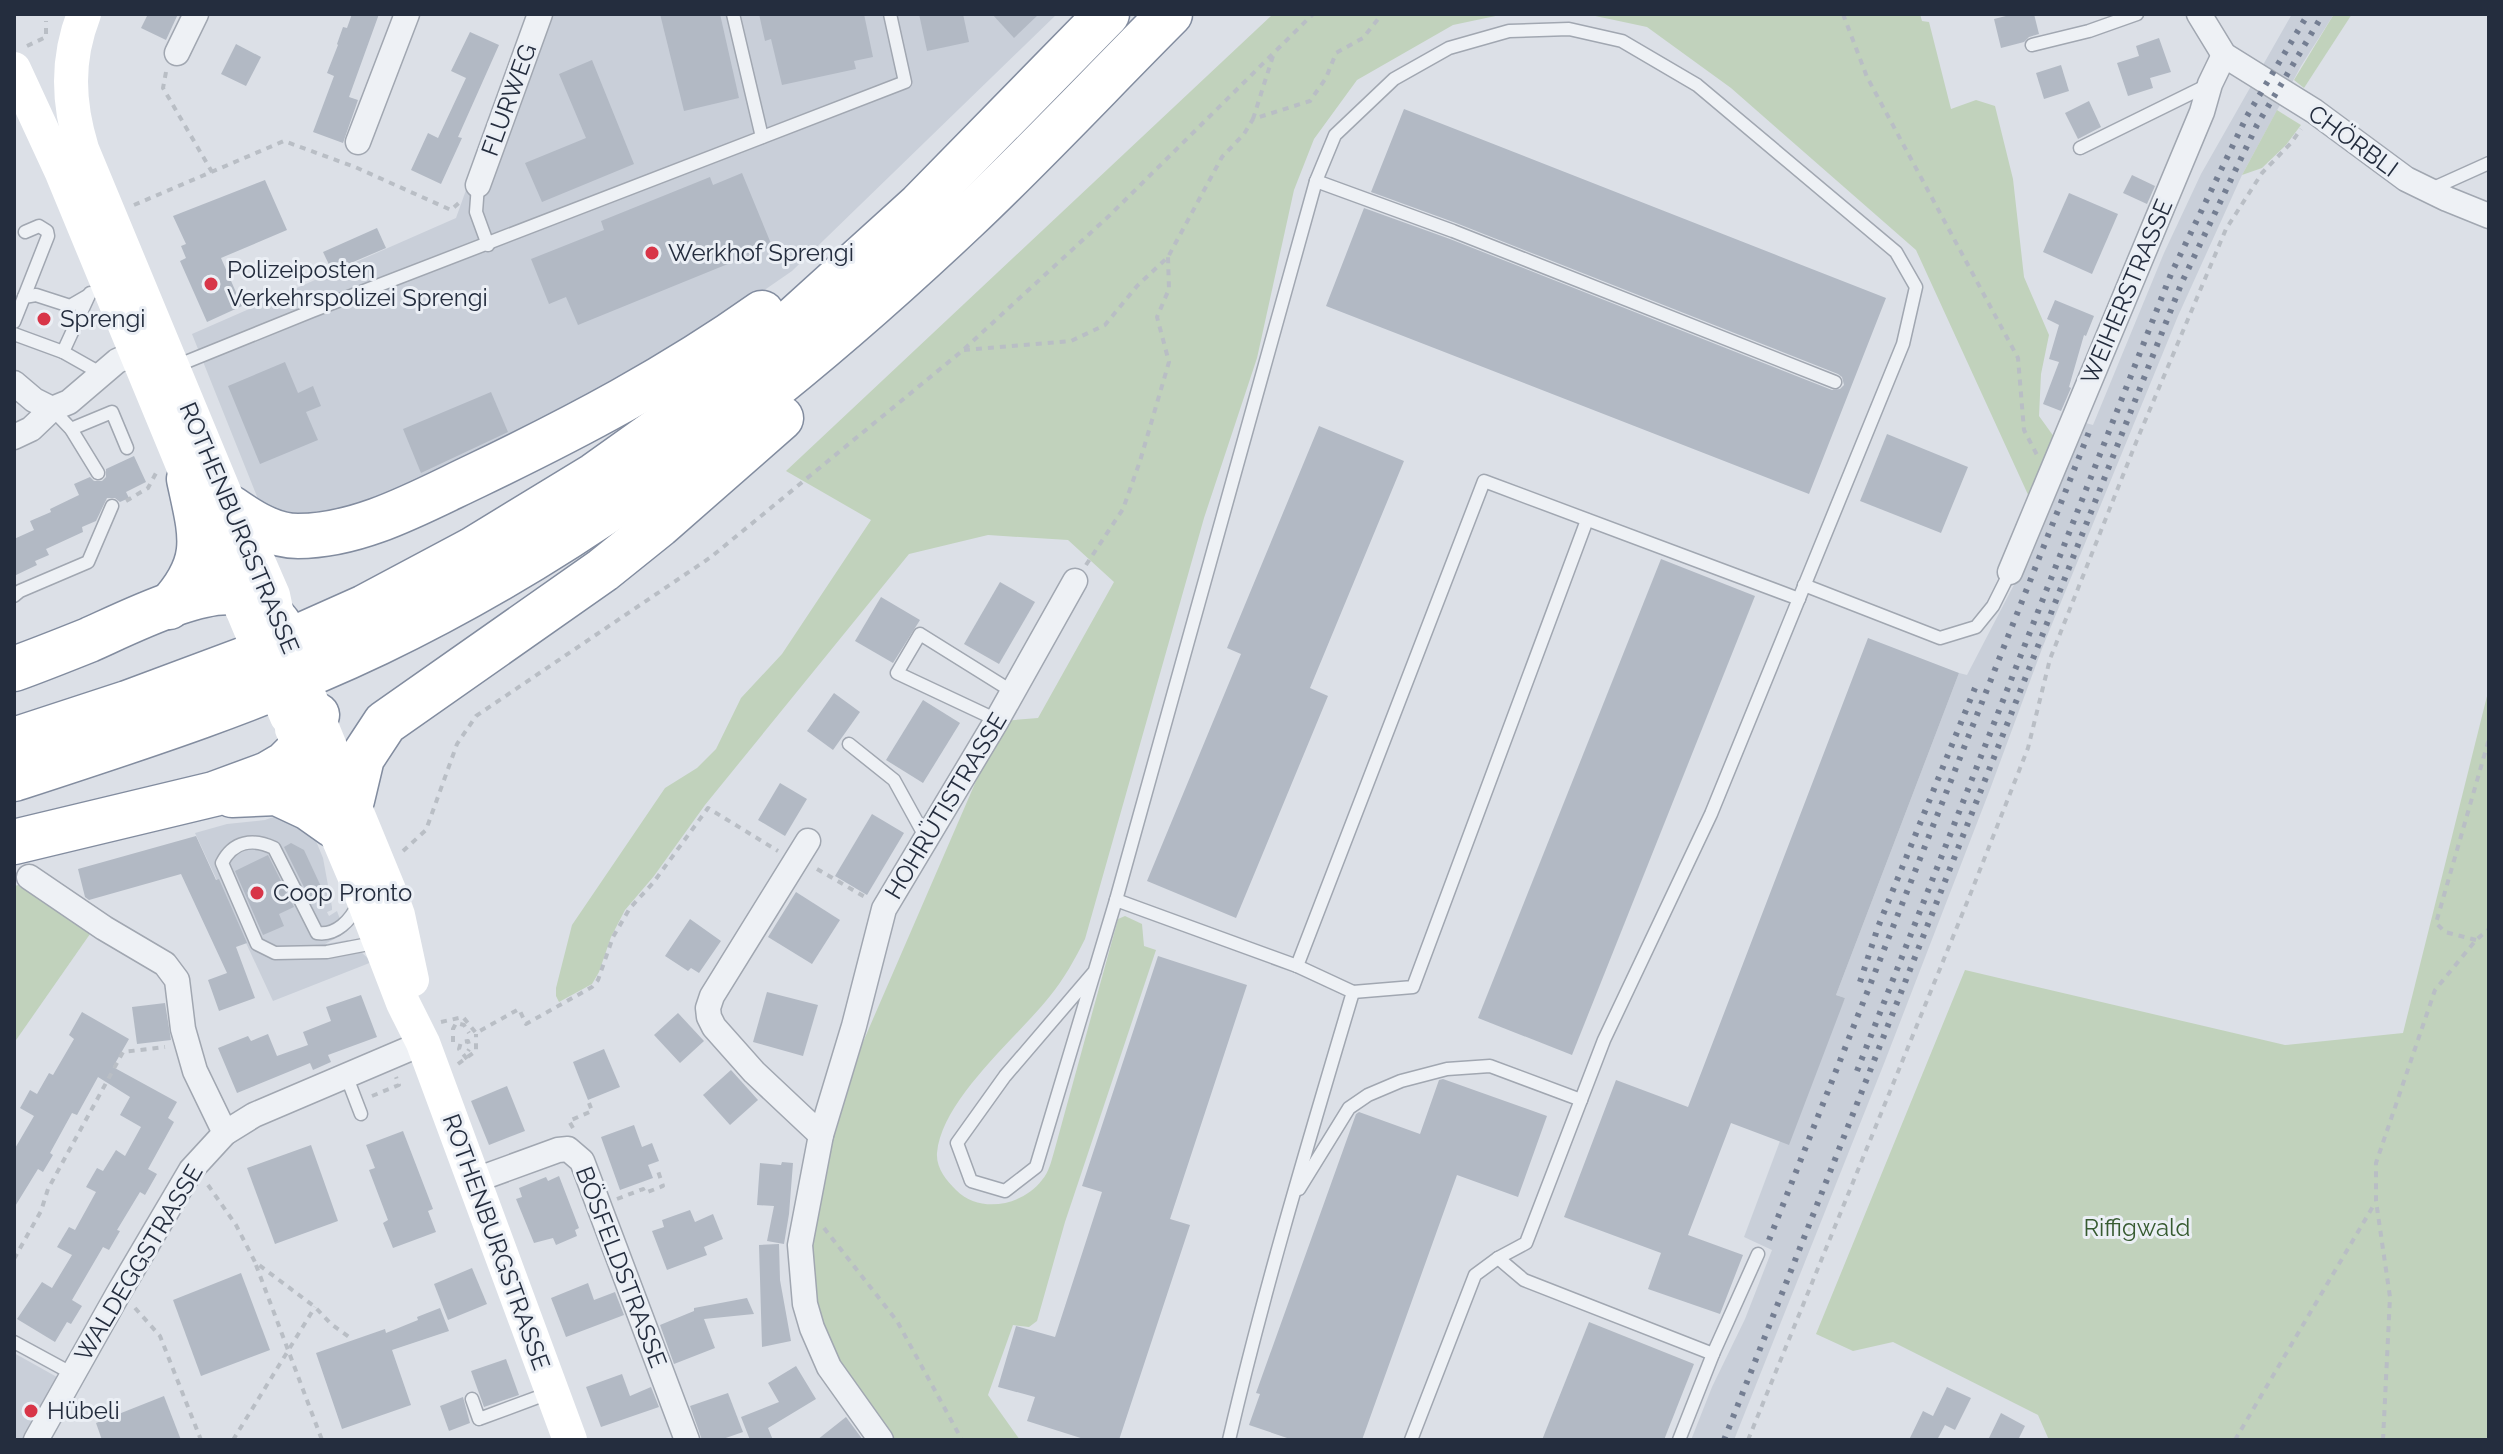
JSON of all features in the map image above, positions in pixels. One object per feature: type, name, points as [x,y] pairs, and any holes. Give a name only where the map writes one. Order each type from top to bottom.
[{"type":"highway","points":[[14,779],[279,687],[378,643],[489,584],[616,505],[729,425],[842,332],[968,218],[1170,14]]},
{"type":"highway","points":[[231,508],[266,528],[290,535],[320,534],[361,525],[460,483],[563,433],[684,367],[827,263],[875,222],[1050,55],[1106,15]]},
{"type":"highway","points":[[14,740],[127,703],[250,657],[350,613],[472,550],[595,475],[697,400],[839,279],[920,205],[1106,15]]},
{"type":"highway","points":[[22,859],[276,770],[304,727],[364,730],[385,723],[590,579],[671,515],[861,347],[968,218]]},
{"type":"highway","points":[[169,483],[199,528],[200,550],[187,587],[169,607]]},
{"type":"highway","points":[[14,669],[202,595],[257,605]]},
{"type":"highway","points":[[214,794],[277,793],[309,808],[342,812],[362,758],[385,723]]},
{"type":"main road","name":"ROTHENBURGSTRASSE","points":[[84,14],[77,31],[70,96],[85,159],[155,360],[256,556],[257,605]]},
{"type":"main road","name":"ROTHENBURGSTRASSE","points":[[18,58],[62,173],[96,282],[155,360],[169,483],[257,605],[304,727],[342,812],[398,915],[417,997],[473,1181],[570,1440]]},
{"type":"main road","name":"ROTHENBURGSTRASSE","points":[[342,812],[361,893],[403,1003],[429,1033]]},
{"type":"street","points":[[177,53],[196,14]]},
{"type":"street","points":[[358,142],[407,14]]},
{"type":"street","points":[[2199,14],[2224,55]]},
{"type":"street","name":"FLURWEG","points":[[478,185],[538,15]]},
{"type":"street","name":"WEIHERSTRASSE","points":[[2010,572],[2224,55]]},
{"type":"street","name":"CHÖRBLI","points":[[2224,55],[2314,111],[2406,179],[2489,216]]},
{"type":"street","points":[[14,437],[31,429],[52,409],[69,402],[117,361],[155,360]]},
{"type":"street","points":[[14,383],[34,400],[52,409]]},
{"type":"street","name":"HOHRÜTISTRASSE","points":[[881,1440],[829,1367],[805,1304],[800,1245],[821,1135],[854,1026],[884,909],[997,720],[1075,581]]},
{"type":"street","points":[[800,853],[712,996],[708,1008],[714,1027],[754,1072],[821,1135]]},
{"type":"street","points":[[22,859],[104,928],[165,964],[177,980],[187,1044],[195,1071],[225,1133]]},
{"type":"street","name":"WALDEGGSTRASSE","points":[[36,1440],[191,1170],[225,1133],[254,1115],[346,1075],[429,1033]]},
{"type":"street","name":"BÖSFELDSTRASSE","points":[[473,1181],[558,1150],[568,1149],[582,1161],[687,1440]]},
{"type":"lane","points":[[733,14],[762,137]]},
{"type":"lane","points":[[155,360],[312,311],[905,82],[890,14]]},
{"type":"lane","points":[[2032,45],[2089,31],[2137,14]]},
{"type":"lane","points":[[1095,971],[1005,1076],[957,1143],[971,1181],[1005,1191],[1036,1167],[1095,971],[1116,900],[1316,181],[1335,135],[1394,79],[1449,48],[1509,31],[1569,29],[1622,41],[1697,85],[1896,252],[1916,287],[1903,344],[1799,599],[1711,814],[1604,1040],[1526,1243],[1475,1275],[1411,1440]]},
{"type":"lane","points":[[2080,148],[2210,84]]},
{"type":"lane","points":[[2429,190],[2489,163]]},
{"type":"lane","points":[[1316,181],[1453,231],[1835,382]]},
{"type":"lane","points":[[478,185],[476,212],[488,245]]},
{"type":"lane","points":[[14,322],[48,236],[44,227],[39,226],[25,232]]},
{"type":"lane","points":[[24,297],[36,295],[70,306],[96,282]]},
{"type":"lane","points":[[63,352],[96,282]]},
{"type":"lane","points":[[14,334],[63,352],[102,374]]},
{"type":"lane","points":[[52,409],[71,429],[98,473]]},
{"type":"lane","points":[[71,429],[112,412],[127,448]]},
{"type":"lane","points":[[1297,966],[1484,481],[1799,599]]},
{"type":"lane","points":[[14,596],[88,562],[118,504]]},
{"type":"lane","points":[[1116,900],[1297,966],[1353,992],[1413,987],[1587,520]]},
{"type":"lane","points":[[1804,585],[1940,638],[1976,627],[1993,606],[2010,572]]},
{"type":"lane","points":[[997,720],[897,673],[920,634],[1013,692]]},
{"type":"lane","points":[[849,744],[894,780],[921,829],[930,834]]},
{"type":"lane","points":[[361,893],[348,922],[324,934],[317,933],[274,848],[261,842],[239,845],[227,853],[222,863],[257,944],[275,953],[327,952],[380,942]]},
{"type":"lane","points":[[1229,1440],[1291,1202],[1353,992]]},
{"type":"lane","points":[[1291,1202],[1349,1108],[1368,1095],[1401,1081],[1447,1069],[1490,1066],[1581,1100]]},
{"type":"lane","points":[[346,1075],[361,1114]]},
{"type":"lane","points":[[1679,1440],[1758,1254]]},
{"type":"lane","points":[[1498,1258],[1524,1280],[1713,1354]]},
{"type":"lane","points":[[14,1342],[73,1374]]},
{"type":"lane","points":[[472,1399],[479,1419],[552,1392]]},
{"type":"path","points":[[400,854],[426,830],[457,744],[476,716],[711,557],[962,351],[1110,215],[1313,14]]},
{"type":"path","points":[[1253,119],[1310,101],[1326,78],[1336,53],[1363,38],[1382,14]]},
{"type":"path","points":[[1843,14],[1867,77],[2018,358],[2024,430],[2049,478]]},
{"type":"path","points":[[18,58],[46,37],[46,21]]},
{"type":"path","points":[[962,351],[1071,341],[1105,325],[1137,286],[1168,257],[1222,157],[1244,134],[1253,119],[1274,52]]},
{"type":"path","points":[[177,53],[166,72],[163,88],[212,172]]},
{"type":"path","points":[[1748,1440],[1982,866],[2028,748],[2050,659],[2214,257],[2226,229],[2262,173],[2291,143],[2314,111]]},
{"type":"path","points":[[121,211],[284,141],[355,167],[451,210],[478,185]]},
{"type":"path","points":[[1075,581],[1123,509],[1169,362],[1157,317],[1169,289],[1168,257]]},
{"type":"path","points":[[118,504],[169,483]]},
{"type":"path","points":[[2476,940],[2445,932],[2436,923],[2489,739]]},
{"type":"path","points":[[476,1033],[519,1009],[526,1024],[592,987],[598,980],[613,937],[630,908],[653,883],[708,808],[800,853],[884,909]]},
{"type":"path","points":[[2383,1440],[2390,1297],[2376,1201],[2376,1163],[2435,990],[2476,940],[2489,929]]},
{"type":"path","points":[[429,1033],[463,1017],[476,1033],[476,1051],[452,1067]]},
{"type":"path","points":[[457,1056],[454,1026],[460,1022],[469,1033]]},
{"type":"path","points":[[467,1059],[459,1049],[461,1042],[468,1041],[468,1051]]},
{"type":"path","points":[[14,1259],[41,1211],[48,1189],[123,1052],[187,1044]]},
{"type":"path","points":[[571,1125],[569,1121],[592,1111],[589,1103]]},
{"type":"path","points":[[191,1170],[222,1201],[255,1262],[323,1439]]},
{"type":"path","points":[[600,1205],[643,1189],[645,1193],[663,1186],[658,1171]]},
{"type":"path","points":[[810,1187],[822,1225],[912,1343],[962,1440]]},
{"type":"path","points":[[2235,1440],[2376,1201]]},
{"type":"path","points":[[255,1262],[353,1340]]},
{"type":"path","points":[[118,1294],[143,1314],[160,1336],[201,1440]]},
{"type":"path","points":[[233,1440],[315,1307]]},
{"type":"shaded area","points":[[529,14],[1057,14],[792,271],[665,359],[513,439],[331,519],[264,514],[192,334],[456,218]]},
{"type":"shaded area","points":[[2292,14],[2334,14],[2301,66],[2242,175],[2178,316],[2043,646],[1885,1061],[1734,1440],[1691,1440],[1772,1250],[1744,1237],[1780,1141],[1845,998],[1836,995],[1959,673],[1967,675],[2019,575],[2082,422],[2093,425],[2164,253],[2201,174]]},
{"type":"shaded area","points":[[284,813],[309,832],[323,858],[332,907],[327,912],[329,916],[337,911],[345,933],[325,944],[348,940],[372,962],[273,1001],[195,833],[227,824],[265,820]]},
{"type":"shaded area","name":"Hübeli","points":[[14,1353],[64,1381],[31,1440],[14,1440]]},
{"type":"green space","points":[[1273,14],[1505,14],[1453,25],[1357,80],[1314,139],[1294,190],[1257,358],[1204,518],[1085,939],[1055,989],[966,1091],[942,1133],[937,1153],[940,1169],[966,1198],[1000,1204],[1034,1189],[1052,1159],[1118,919],[1125,916],[1142,924],[1144,946],[1156,950],[1065,1222],[1037,1321],[1029,1327],[1013,1325],[988,1395],[1020,1440],[891,1440],[830,1350],[812,1293],[810,1249],[831,1116],[1002,721],[1038,718],[1114,582],[1068,540],[988,535],[909,554],[705,805],[654,876],[625,910],[592,984],[559,1002],[556,988],[572,925],[665,788],[697,768],[716,749],[741,698],[782,654],[871,520],[786,471]]},
{"type":"green space","points":[[1586,14],[1920,14],[1922,21],[1929,22],[1951,109],[1976,100],[1995,106],[2013,179],[2024,277],[2049,335],[2041,374],[2039,416],[2057,441],[2030,499],[1916,250],[1731,88],[1647,27]]},
{"type":"green space","points":[[2334,14],[2352,14],[2304,88],[2294,80]]},
{"type":"green space","points":[[2277,110],[2301,125],[2262,168],[2242,175]]},
{"type":"green space","name":"Riffigwald","points":[[2489,688],[2489,1440],[2049,1440],[2038,1415],[1893,1342],[1853,1351],[1816,1334],[1965,970],[2285,1045],[2403,1033]]},
{"type":"green space","points":[[23,884],[90,934],[14,1043],[14,886]]},
{"type":"building","points":[[148,14],[178,14],[166,40],[141,28]]},
{"type":"building","points":[[352,14],[379,14],[349,97],[358,100],[343,143],[313,132],[334,76],[327,73],[343,27],[347,28]]},
{"type":"building","points":[[660,14],[720,14],[739,98],[684,111]]},
{"type":"building","points":[[759,14],[864,14],[873,57],[854,61],[856,69],[782,85],[771,39],[765,41]]},
{"type":"building","points":[[919,14],[963,14],[969,42],[927,51]]},
{"type":"building","points":[[992,14],[1039,14],[1014,38]]},
{"type":"building","points":[[2014,14],[2034,14],[2039,34],[2001,48],[1994,19]]},
{"type":"building","points":[[470,32],[499,45],[458,137],[462,138],[441,184],[411,170],[428,133],[438,138],[466,78],[451,71]]},
{"type":"building","points":[[2159,38],[2171,72],[2150,78],[2153,88],[2128,96],[2117,63],[2139,56],[2136,46]]},
{"type":"building","points":[[236,44],[261,57],[246,86],[221,74]]},
{"type":"building","points":[[592,60],[634,164],[542,202],[525,163],[586,138],[559,74]]},
{"type":"building","points":[[2061,65],[2069,91],[2044,99],[2036,73]]},
{"type":"building","points":[[2089,101],[2101,127],[2078,139],[2065,113]]},
{"type":"building","points":[[1404,109],[1886,298],[1809,494],[1326,306],[1364,208],[1832,390],[1844,385],[1838,374],[1371,192]]},
{"type":"building","name":"Werkhof Sprengi","points":[[742,173],[772,246],[578,325],[566,297],[549,304],[531,259],[604,230],[601,221],[710,177],[713,185]]},
{"type":"building","points":[[2132,175],[2155,186],[2147,204],[2123,193]]},
{"type":"building","points":[[265,180],[287,230],[221,258],[242,306],[207,322],[180,261],[186,258],[181,246],[186,244],[173,216]]},
{"type":"building","points":[[2069,193],[2118,214],[2092,274],[2043,252]]},
{"type":"building","points":[[377,228],[386,248],[332,271],[323,252]]},
{"type":"building","points":[[2055,300],[2094,316],[2084,335],[2071,388],[2061,411],[2043,404],[2059,362],[2049,359],[2059,325],[2047,319]]},
{"type":"building","points":[[285,362],[298,393],[313,386],[321,406],[306,412],[318,440],[260,464],[228,386]]},
{"type":"building","points":[[491,392],[508,432],[421,473],[403,429]]},
{"type":"building","points":[[1319,426],[1404,461],[1310,688],[1328,696],[1236,918],[1147,881],[1241,654],[1227,648]]},
{"type":"building","points":[[1887,434],[1968,467],[1941,533],[1860,501]]},
{"type":"building","points":[[134,456],[146,482],[126,492],[129,498],[120,502],[107,498],[96,521],[82,527],[83,532],[46,549],[49,555],[35,561],[37,565],[14,576],[14,539],[34,530],[30,521],[79,495],[74,484],[90,477],[94,481],[102,481],[106,477],[106,469]]},
{"type":"building","points":[[1661,559],[1755,596],[1572,1055],[1478,1018]]},
{"type":"building","points":[[1000,582],[1035,602],[999,664],[964,644]]},
{"type":"building","points":[[881,597],[920,620],[893,663],[855,641]]},
{"type":"building","points":[[1868,638],[1959,673],[1836,995],[1845,998],[1789,1145],[1731,1123],[1688,1235],[1743,1255],[1720,1314],[1648,1289],[1661,1253],[1564,1217],[1616,1080],[1688,1107]]},
{"type":"building","points":[[834,693],[860,712],[833,750],[807,731]]},
{"type":"building","points":[[923,700],[960,723],[923,783],[886,760]]},
{"type":"building","points":[[780,783],[807,799],[785,836],[758,820]]},
{"type":"building","points":[[872,814],[904,833],[867,895],[835,876]]},
{"type":"building","points":[[196,836],[247,943],[236,947],[255,998],[219,1011],[208,980],[227,973],[181,874],[89,900],[85,897],[78,869]]},
{"type":"building","points":[[291,843],[304,850],[324,893],[310,899],[284,847]]},
{"type":"building","points":[[268,855],[294,907],[279,914],[284,926],[263,935],[235,871]]},
{"type":"building","points":[[796,892],[840,920],[812,964],[768,937]]},
{"type":"building","points":[[690,919],[721,941],[699,973],[691,968],[688,971],[665,956]]},
{"type":"building","points":[[1158,956],[1247,985],[1170,1219],[1190,1225],[1119,1440],[1087,1440],[1027,1421],[1035,1397],[998,1387],[1016,1326],[1055,1337],[1102,1192],[1082,1186]]},
{"type":"building","points":[[767,992],[818,1005],[803,1056],[753,1042]]},
{"type":"building","points":[[361,995],[377,1037],[328,1055],[331,1062],[313,1070],[310,1063],[237,1093],[218,1048],[248,1036],[251,1041],[268,1034],[277,1056],[308,1045],[303,1032],[331,1021],[326,1007]]},
{"type":"building","points":[[165,1003],[171,1040],[137,1044],[132,1007]]},
{"type":"building","points":[[82,1012],[129,1039],[113,1067],[177,1102],[168,1118],[174,1122],[148,1169],[157,1174],[145,1195],[140,1192],[109,1250],[103,1247],[72,1300],[82,1306],[71,1324],[67,1322],[55,1342],[17,1319],[42,1282],[52,1288],[72,1255],[57,1247],[69,1227],[75,1230],[96,1192],[86,1187],[97,1168],[103,1171],[116,1150],[125,1156],[141,1127],[120,1115],[130,1097],[98,1077],[77,1115],[72,1113],[43,1172],[38,1169],[14,1208],[14,1150],[34,1116],[20,1108],[30,1090],[37,1094],[49,1073],[53,1075],[74,1039],[69,1035]]},
{"type":"building","points":[[678,1013],[704,1041],[680,1063],[654,1035]]},
{"type":"building","points":[[604,1049],[620,1087],[588,1100],[573,1062]]},
{"type":"building","points":[[731,1070],[758,1100],[730,1125],[703,1095]]},
{"type":"building","points":[[1439,1080],[1547,1116],[1518,1197],[1457,1175],[1362,1440],[1293,1440],[1249,1425],[1260,1394],[1256,1393],[1356,1114],[1359,1112],[1420,1134]]},
{"type":"building","points":[[507,1086],[525,1131],[489,1145],[471,1101]]},
{"type":"building","points":[[634,1125],[642,1147],[652,1143],[659,1161],[648,1165],[653,1178],[620,1190],[601,1137]]},
{"type":"building","points":[[403,1131],[433,1209],[428,1211],[436,1232],[393,1248],[383,1223],[388,1220],[369,1170],[375,1168],[366,1145]]},
{"type":"building","points":[[311,1145],[338,1221],[275,1244],[247,1168]]},
{"type":"building","points":[[782,1162],[793,1163],[784,1244],[767,1241],[774,1206],[757,1205],[760,1163],[781,1165]]},
{"type":"building","points":[[559,1176],[579,1228],[575,1230],[577,1236],[556,1245],[553,1238],[534,1243],[516,1199],[522,1197],[519,1188],[546,1177],[548,1181]]},
{"type":"building","points":[[690,1210],[695,1222],[713,1214],[723,1239],[704,1247],[707,1255],[667,1270],[652,1231],[664,1227],[662,1220]]},
{"type":"building","points":[[779,1244],[780,1280],[791,1341],[762,1347],[759,1245]]},
{"type":"building","points":[[472,1268],[487,1304],[448,1320],[434,1284]]},
{"type":"building","points":[[241,1273],[270,1350],[201,1376],[173,1300]]},
{"type":"building","points":[[588,1283],[594,1300],[615,1292],[624,1315],[566,1337],[551,1298]]},
{"type":"building","points":[[747,1298],[754,1314],[704,1319],[715,1348],[674,1364],[660,1325],[694,1311],[694,1308]]},
{"type":"building","points":[[440,1308],[449,1331],[392,1350],[411,1405],[342,1429],[316,1353],[385,1329],[386,1333]]},
{"type":"building","points":[[1589,1322],[1694,1364],[1664,1440],[1542,1440]]},
{"type":"building","points":[[506,1359],[519,1395],[484,1407],[471,1371]]},
{"type":"building","points":[[796,1366],[816,1399],[768,1428],[773,1440],[750,1440],[741,1417],[779,1402],[768,1383]]},
{"type":"building","points":[[622,1374],[630,1396],[651,1387],[659,1407],[601,1427],[586,1387]]},
{"type":"building","points":[[1947,1387],[1971,1398],[1955,1430],[1945,1425],[1937,1440],[1909,1440],[1923,1411],[1933,1416]]},
{"type":"building","points":[[728,1393],[743,1432],[720,1440],[702,1440],[690,1406]]},
{"type":"building","points":[[164,1396],[181,1440],[102,1440],[96,1423]]},
{"type":"building","points":[[463,1397],[470,1423],[449,1431],[440,1406]]},
{"type":"building","points":[[2001,1413],[2025,1426],[2018,1440],[1988,1440]]},
{"type":"building","points":[[846,1417],[863,1440],[817,1440]]},
{"type":"railway","points":[[1857,1071],[2171,274],[2247,116],[2308,14]]},
{"type":"railway","points":[[1724,1440],[2182,282],[2257,125],[2323,14]]},
{"type":"railway","points":[[1769,1240],[2091,427]]},
{"type":"railway","points":[[1860,982],[1878,927],[1975,688]]},
{"type":"place","name":"Werkhof Sprengi","points":[[652,253]]},
{"type":"place","name":"Polizeiposten Verkehrspolizei Sprengi","points":[[211,284]]},
{"type":"place","name":"Sprengi","points":[[44,319]]},
{"type":"place","name":"Coop Pronto","points":[[257,893]]},
{"type":"place","name":"Hübeli","points":[[31,1411]]}]
